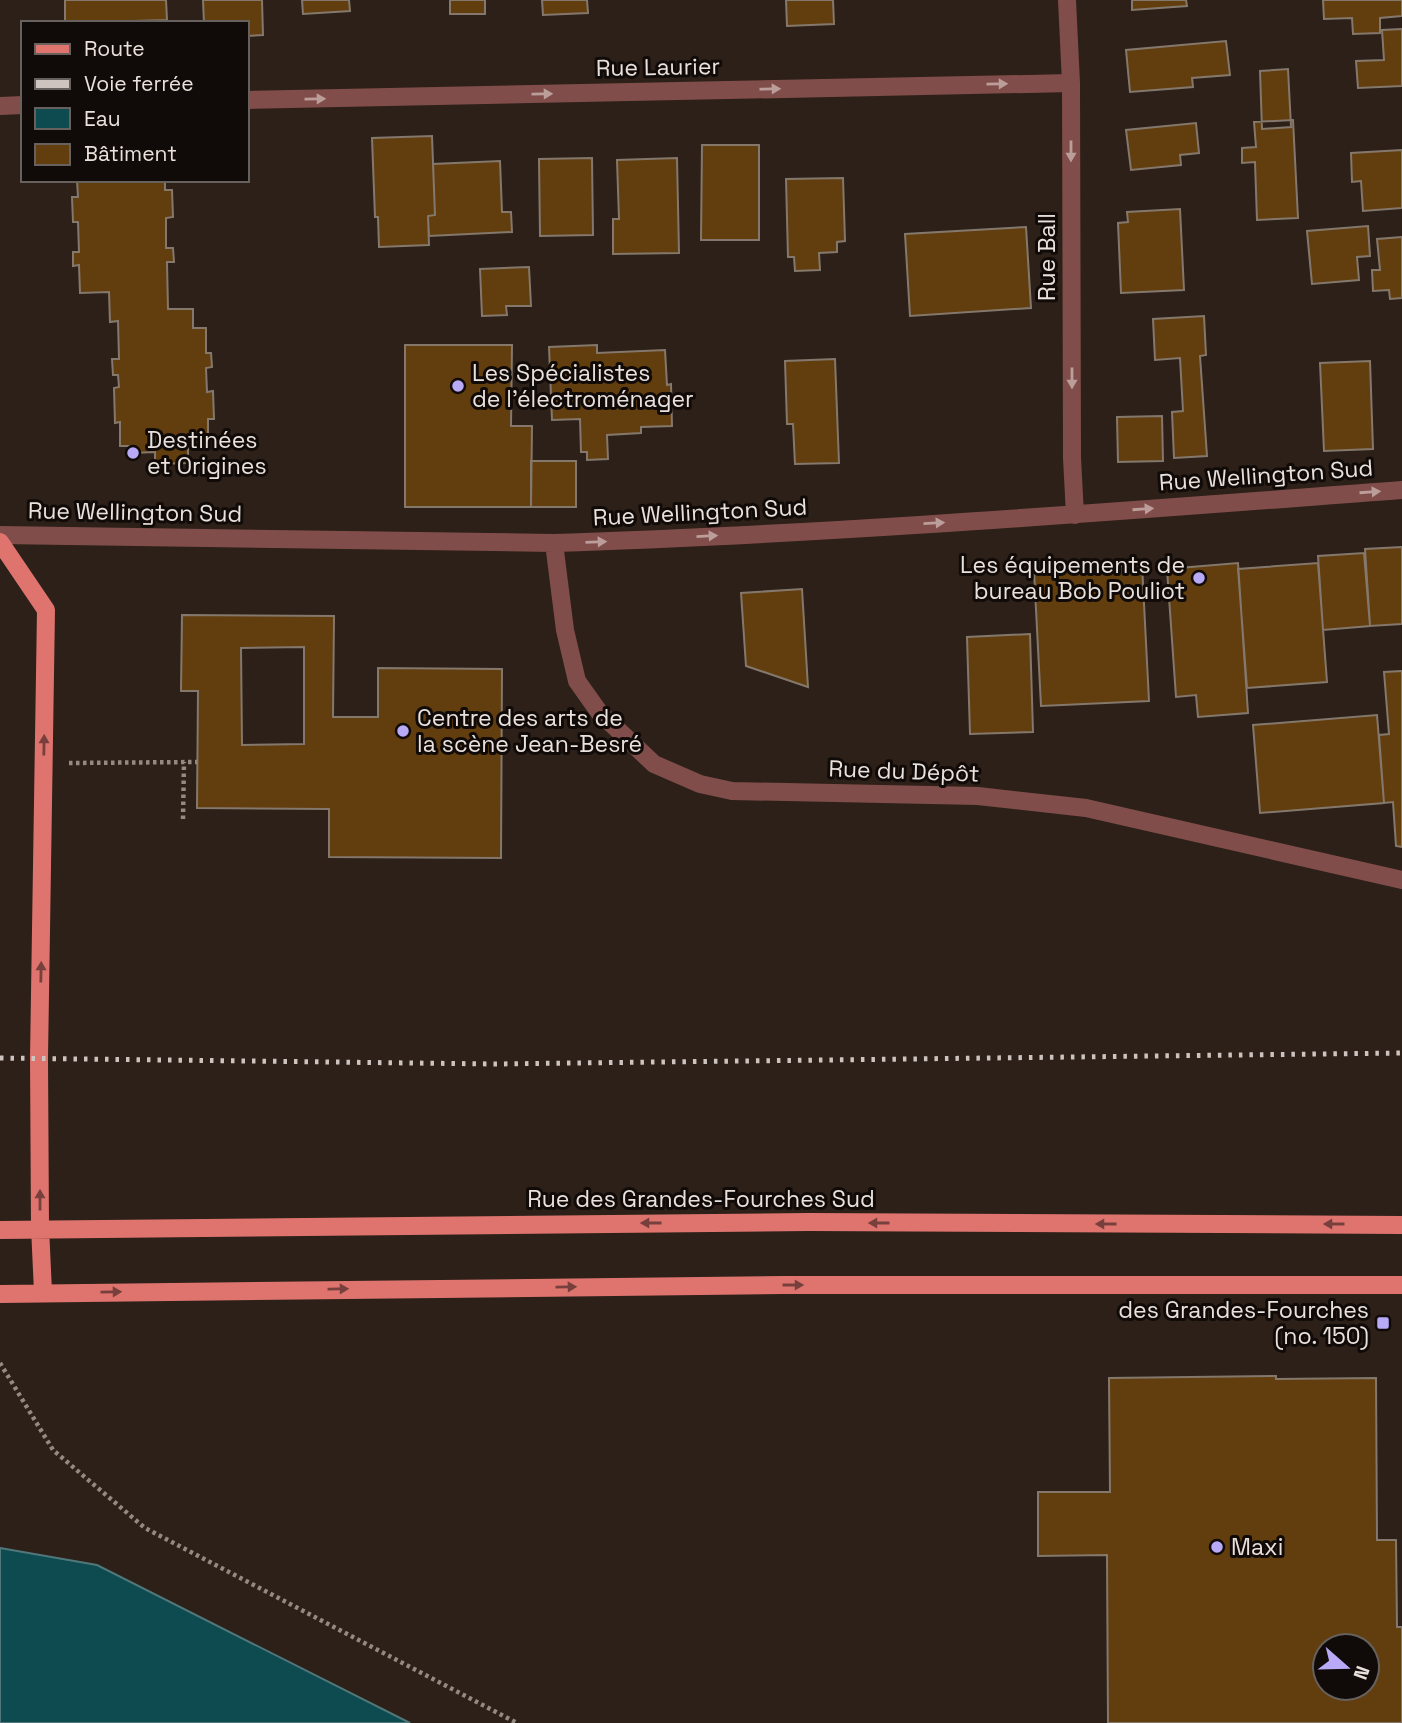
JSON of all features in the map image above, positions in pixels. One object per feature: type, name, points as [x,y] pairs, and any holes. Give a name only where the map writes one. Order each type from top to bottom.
[{"type":"main road","points":[[0,542],[46,610],[39,1058],[43,1292]]},
{"type":"main road","name":"Rue des Grandes-Fourches Sud","points":[[0,1230],[40,1227],[808,1222],[1402,1225]]},
{"type":"main road","points":[[0,1294],[834,1284],[1402,1285]]},
{"type":"street","name":"Rue Ball","points":[[1067,0],[1072,458],[1075,515]]},
{"type":"street","name":"Rue Laurier","points":[[248,100],[1070,83]]},
{"type":"street","points":[[0,106],[21,105]]},
{"type":"street","name":"Rue Wellington Sud","points":[[0,535],[554,543],[639,541],[1075,515],[1402,489]]},
{"type":"street","name":"Rue du Dépôt","points":[[554,543],[565,630],[577,681],[599,712],[654,764],[700,784],[732,791],[978,796],[1086,808],[1402,880]]},
{"type":"path","points":[[183,819],[184,762]]},
{"type":"path","points":[[44,763],[197,762]]},
{"type":"path","points":[[0,1363],[53,1450],[145,1528],[517,1723]]},
{"type":"water","points":[[0,1548],[97,1565],[410,1723],[0,1723]]},
{"type":"building","points":[[65,0],[166,0],[167,20],[65,21]]},
{"type":"building","points":[[203,0],[262,0],[263,35],[248,36],[248,21],[204,21]]},
{"type":"building","points":[[302,0],[349,0],[350,11],[303,14]]},
{"type":"building","points":[[450,0],[485,0],[485,14],[450,14]]},
{"type":"building","points":[[542,0],[587,0],[588,13],[543,15]]},
{"type":"building","points":[[786,0],[833,0],[834,24],[787,26]]},
{"type":"building","points":[[1132,0],[1186,0],[1187,6],[1132,10]]},
{"type":"building","points":[[1323,0],[1402,0],[1402,16],[1380,18],[1380,33],[1353,34],[1352,18],[1324,19]]},
{"type":"building","points":[[1402,29],[1402,86],[1358,88],[1356,61],[1384,60],[1382,30]]},
{"type":"building","points":[[1226,41],[1230,75],[1192,78],[1193,87],[1130,92],[1126,50]]},
{"type":"building","points":[[1288,69],[1291,127],[1262,129],[1260,71]]},
{"type":"building","points":[[1293,120],[1298,218],[1257,220],[1255,162],[1242,163],[1242,148],[1256,147],[1254,122]]},
{"type":"building","points":[[1196,123],[1199,153],[1180,155],[1181,165],[1131,170],[1126,130]]},
{"type":"building","points":[[432,136],[435,215],[428,216],[429,245],[379,247],[372,138]]},
{"type":"building","points":[[702,145],[759,145],[759,240],[701,240]]},
{"type":"building","points":[[1402,150],[1402,208],[1363,211],[1361,181],[1352,182],[1351,153]]},
{"type":"building","points":[[592,158],[593,235],[540,236],[539,159]]},
{"type":"building","points":[[677,158],[679,253],[613,254],[613,219],[619,219],[617,160]]},
{"type":"building","points":[[500,161],[502,212],[511,212],[512,232],[429,236],[428,216],[435,215],[433,164]]},
{"type":"building","points":[[843,178],[845,241],[837,242],[837,252],[819,253],[820,270],[795,271],[794,257],[788,257],[786,179]]},
{"type":"building","points":[[77,182],[165,182],[165,190],[172,190],[173,217],[166,218],[166,248],[173,248],[174,262],[167,262],[168,309],[193,309],[193,328],[206,328],[206,353],[211,353],[212,367],[206,368],[207,392],[213,391],[214,419],[208,419],[208,445],[188,445],[188,463],[155,464],[155,452],[133,453],[133,446],[120,446],[120,422],[115,423],[114,388],[119,387],[118,375],[113,375],[112,359],[119,359],[118,321],[110,322],[109,292],[80,293],[79,265],[73,266],[73,252],[79,252],[78,222],[73,222],[72,197],[78,197]]},
{"type":"building","points":[[1180,209],[1184,290],[1121,293],[1118,223],[1128,222],[1127,212]]},
{"type":"building","points":[[1368,226],[1370,256],[1357,257],[1359,280],[1312,284],[1307,231]]},
{"type":"building","points":[[1026,227],[1031,308],[910,316],[905,234]]},
{"type":"building","points":[[1402,237],[1402,298],[1390,299],[1389,290],[1373,291],[1372,270],[1380,270],[1377,239]]},
{"type":"building","points":[[529,267],[531,306],[506,306],[507,315],[482,316],[480,269]]},
{"type":"building","points":[[1204,316],[1206,355],[1200,356],[1207,456],[1174,458],[1172,412],[1183,411],[1180,358],[1155,360],[1153,319]]},
{"type":"building","name":"Les Spécialistes de l'électroménager","points":[[405,345],[512,345],[511,426],[532,426],[531,507],[405,507]]},
{"type":"building","points":[[597,345],[597,353],[665,350],[667,385],[671,384],[672,426],[641,427],[641,433],[607,435],[608,459],[587,460],[587,452],[581,452],[580,419],[552,420],[549,347]]},
{"type":"building","points":[[835,359],[839,463],[795,464],[793,424],[787,424],[785,361]]},
{"type":"building","points":[[1370,361],[1373,449],[1324,451],[1320,363]]},
{"type":"building","points":[[1162,416],[1163,461],[1118,462],[1117,417]]},
{"type":"building","points":[[531,461],[576,461],[576,507],[531,507]]},
{"type":"building","points":[[1402,547],[1402,624],[1370,626],[1365,549]]},
{"type":"building","points":[[1364,553],[1370,626],[1323,630],[1318,556]]},
{"type":"building","points":[[1238,563],[1248,713],[1198,717],[1196,695],[1176,697],[1167,569]]},
{"type":"building","points":[[1318,563],[1327,682],[1247,688],[1238,569]]},
{"type":"building","points":[[1142,565],[1149,701],[1041,706],[1034,571]]},
{"type":"building","points":[[802,589],[808,687],[746,666],[741,593]]},
{"type":"building","name":"Centre des arts de la scène Jean-Besré","points":[[182,615],[334,616],[333,717],[378,717],[378,668],[502,669],[501,858],[329,857],[329,809],[197,808],[198,691],[181,691]],"holes":[[[304,647],[304,744],[242,745],[241,648]]]},
{"type":"building","points":[[1030,634],[1033,732],[970,734],[967,637]]},
{"type":"building","points":[[1402,671],[1402,847],[1396,846],[1393,802],[1384,803],[1379,735],[1389,734],[1384,672]]},
{"type":"building","points":[[1377,715],[1384,803],[1260,813],[1253,725]]},
{"type":"building","name":"Maxi","points":[[1109,1378],[1376,1378],[1377,1540],[1396,1540],[1397,1627],[1402,1627],[1402,1723],[1108,1723],[1107,1555],[1038,1556],[1038,1492],[1110,1492]]},
{"type":"railway","points":[[0,1058],[494,1064],[1402,1053]]},
{"type":"place","name":"Les Spécialistes de l'électroménager","points":[[458,386]]},
{"type":"place","name":"Destinées et Origines","points":[[133,453]]},
{"type":"place","name":"Les équipements de bureau Bob Pouliot","points":[[1199,578]]},
{"type":"place","name":"Centre des arts de la scène Jean-Besré","points":[[403,731]]},
{"type":"place","name":"des Grandes-Fourches (no. 150)","points":[[1383,1323]]},
{"type":"place","name":"Maxi","points":[[1217,1547]]}]
